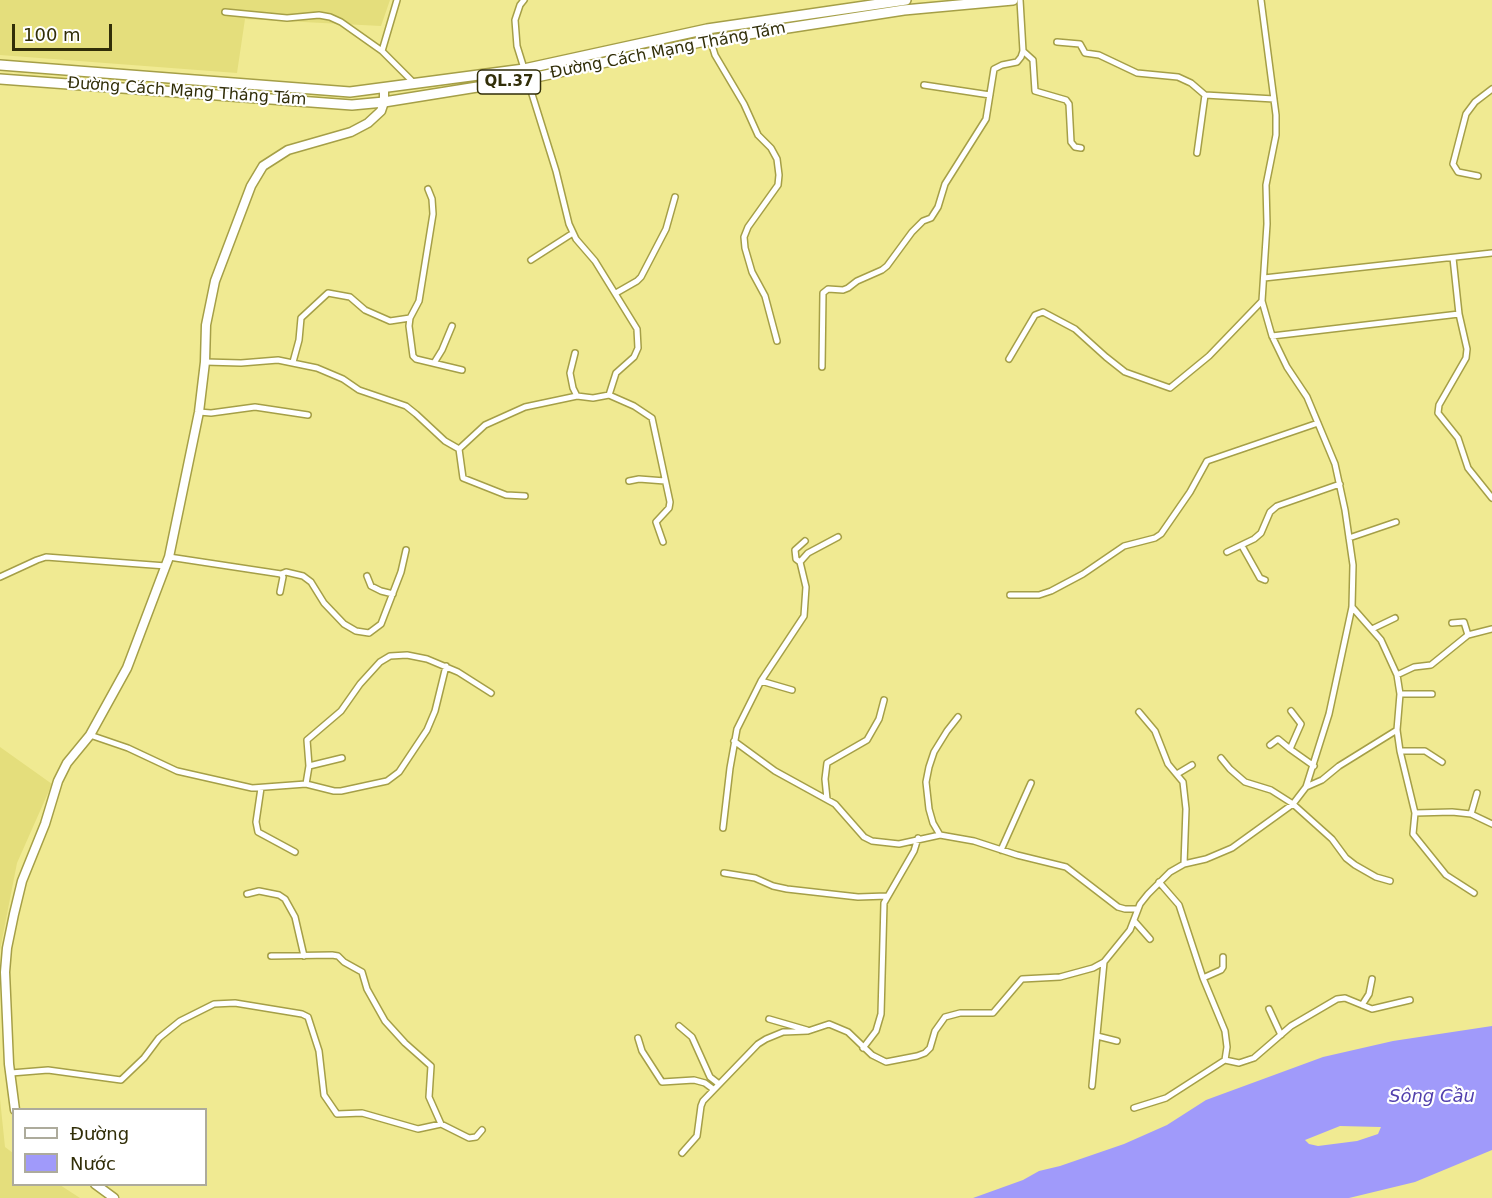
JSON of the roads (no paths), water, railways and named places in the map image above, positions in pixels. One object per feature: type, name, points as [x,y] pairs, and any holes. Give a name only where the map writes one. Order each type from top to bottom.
[{"type":"main road","name":"Đường Cách Mạng Tháng Tám","points":[[0,65],[351,92],[525,74],[707,29],[906,0]]},
{"type":"main road","name":"Đường Cách Mạng Tháng Tám","points":[[0,79],[352,105],[384,102],[710,40],[918,4],[1013,0]]},
{"type":"main road","points":[[786,17],[787,28]]},
{"type":"main road","points":[[15,1108],[5,972],[14,914],[28,865],[45,824],[58,781],[67,764],[90,735],[127,668],[167,561],[200,412],[206,362],[206,325],[212,290],[251,186],[263,166],[288,150],[351,132],[368,123],[381,111],[384,102],[384,88]]},
{"type":"main road","points":[[96,1186],[114,1198]]},
{"type":"street","points":[[382,51],[397,0]]},
{"type":"street","points":[[524,0],[517,14],[515,35],[556,171],[569,224],[576,239],[596,261],[637,329],[638,348],[634,357],[616,373],[609,395]]},
{"type":"street","points":[[822,367],[823,293],[828,289],[843,290],[882,270],[912,232],[923,221],[931,218],[938,207],[945,184],[986,119],[994,69],[1017,62],[1023,51],[1020,0]]},
{"type":"street","points":[[682,1153],[697,1136],[700,1106],[718,1083],[766,1039],[783,1032],[808,1031],[823,1024],[836,1025],[848,1032],[872,1055],[886,1062],[917,1056],[928,1050],[935,1031],[945,1017],[960,1013],[993,1013],[1022,979],[1060,977],[1093,968],[1104,962],[1134,922],[1138,909],[1148,894],[1170,872],[1184,864],[1206,859],[1232,848],[1293,804],[1306,787],[1329,714],[1352,607],[1353,565],[1335,464],[1307,398],[1287,367],[1272,336],[1262,301],[1267,224],[1266,185],[1276,135],[1274,99],[1261,0]]},
{"type":"street","points":[[225,12],[287,18],[319,15],[330,17],[341,22],[382,51],[415,85]]},
{"type":"street","points":[[707,29],[715,56],[744,105],[758,135],[771,148],[777,159],[778,185],[748,227],[744,237],[752,272],[765,296],[777,341]]},
{"type":"street","points":[[1057,42],[1080,44],[1085,53],[1099,55],[1137,73],[1178,77],[1191,83],[1205,96],[1274,99]]},
{"type":"street","points":[[1023,51],[1033,60],[1035,91],[1061,98],[1069,104],[1071,142],[1075,147],[1081,148]]},
{"type":"street","points":[[924,85],[990,95]]},
{"type":"street","points":[[1478,176],[1458,172],[1453,164],[1466,114],[1475,102],[1492,89]]},
{"type":"street","points":[[1197,153],[1205,96]]},
{"type":"street","points":[[428,189],[432,199],[433,214],[419,301],[410,318],[412,356],[462,370]]},
{"type":"street","points":[[616,293],[641,277],[666,229],[675,197]]},
{"type":"street","points":[[531,260],[573,233]]},
{"type":"street","points":[[1264,278],[1492,253]]},
{"type":"street","points":[[1453,258],[1459,314],[1467,349],[1466,358],[1439,405],[1438,413],[1458,438],[1468,468],[1492,498]]},
{"type":"street","points":[[293,362],[299,340],[301,318],[328,293],[350,297],[365,310],[390,321],[410,318]]},
{"type":"street","points":[[1009,359],[1035,315],[1043,312],[1075,329],[1125,372],[1170,388],[1209,356],[1262,301]]},
{"type":"street","points":[[1272,336],[1459,314]]},
{"type":"street","points":[[434,363],[452,326]]},
{"type":"street","points":[[575,353],[570,373],[573,388],[578,396]]},
{"type":"street","points":[[206,362],[241,363],[279,360],[331,373],[359,390],[406,406],[445,441],[459,449]]},
{"type":"street","points":[[459,449],[485,425],[525,407],[578,396],[593,398],[609,395],[634,406],[652,418],[670,505],[656,522],[663,542]]},
{"type":"street","points":[[200,412],[211,413],[255,407],[308,415]]},
{"type":"street","points":[[1010,595],[1039,595],[1051,591],[1083,574],[1124,546],[1155,538],[1161,534],[1190,492],[1208,460],[1318,423]]},
{"type":"street","points":[[459,449],[463,478],[506,495],[525,496]]},
{"type":"street","points":[[629,481],[639,479],[665,481]]},
{"type":"street","points":[[1227,552],[1242,546],[1261,533],[1270,512],[1277,506],[1340,484]]},
{"type":"street","points":[[1349,538],[1396,522]]},
{"type":"street","points":[[800,562],[808,553],[838,537]]},
{"type":"street","points":[[723,828],[734,741],[740,722],[761,681],[804,616],[806,587],[795,550],[805,541]]},
{"type":"street","points":[[1242,546],[1260,578],[1265,580]]},
{"type":"street","points":[[0,577],[46,557],[167,561],[280,574],[286,572],[303,576],[311,582],[324,603],[344,624],[364,633],[376,630],[381,624],[406,550]]},
{"type":"street","points":[[280,574],[283,577],[280,592]]},
{"type":"street","points":[[367,576],[371,586],[393,594]]},
{"type":"street","points":[[1352,607],[1372,628],[1388,652],[1397,675],[1400,694],[1397,730],[1415,813],[1413,830],[1415,839],[1446,874],[1474,893]]},
{"type":"street","points":[[1372,628],[1395,618]]},
{"type":"street","points":[[1452,623],[1464,622],[1468,635]]},
{"type":"street","points":[[1397,675],[1414,667],[1431,665],[1468,635],[1492,629]]},
{"type":"street","points":[[306,784],[309,766],[307,740],[341,711],[360,684],[384,659],[397,654],[418,656],[458,672],[491,693]]},
{"type":"street","points":[[90,735],[128,747],[177,771],[261,788],[306,784],[341,791],[382,783],[394,777],[427,730],[435,711],[446,666]]},
{"type":"street","points":[[761,681],[792,690]]},
{"type":"street","points":[[1400,694],[1432,694]]},
{"type":"street","points":[[827,799],[825,779],[827,763],[867,740],[879,718],[884,700]]},
{"type":"street","points":[[1290,749],[1301,724],[1291,711]]},
{"type":"street","points":[[1139,712],[1155,731],[1161,741],[1165,758],[1183,782],[1185,791],[1184,864]]},
{"type":"street","points":[[940,835],[931,816],[926,782],[934,752],[958,717]]},
{"type":"street","points":[[1306,787],[1322,780],[1339,766],[1397,730]]},
{"type":"street","points":[[1270,745],[1278,739],[1314,766]]},
{"type":"street","points":[[734,741],[775,771],[827,799],[839,808],[864,837],[872,841],[899,844],[940,835],[974,841],[1066,867],[1119,907],[1138,909]]},
{"type":"street","points":[[1400,752],[1425,752],[1442,762]]},
{"type":"street","points":[[309,766],[342,758]]},
{"type":"street","points":[[1221,758],[1245,782],[1271,790],[1293,804],[1332,839],[1346,858],[1355,865],[1376,877],[1390,881]]},
{"type":"street","points":[[1177,774],[1192,765]]},
{"type":"street","points":[[1001,850],[1030,783]]},
{"type":"street","points":[[261,788],[256,827],[258,832],[295,852]]},
{"type":"street","points":[[1471,814],[1477,793]]},
{"type":"street","points":[[1415,813],[1471,814],[1492,824]]},
{"type":"street","points":[[863,1048],[876,1031],[881,1014],[884,903],[900,878],[918,838]]},
{"type":"street","points":[[724,873],[755,878],[787,889],[858,897],[887,896]]},
{"type":"street","points":[[1159,882],[1179,905],[1203,978],[1227,1039],[1225,1060]]},
{"type":"street","points":[[247,894],[259,891],[285,899],[295,917],[304,956]]},
{"type":"street","points":[[1134,922],[1150,939]]},
{"type":"street","points":[[271,956],[338,956],[362,972],[367,988],[385,1021],[431,1066],[429,1097],[441,1124]]},
{"type":"street","points":[[1203,978],[1221,970],[1224,966],[1223,957]]},
{"type":"street","points":[[1092,1086],[1104,962]]},
{"type":"street","points":[[1362,1005],[1369,994],[1372,979]]},
{"type":"street","points":[[1134,1107],[1166,1098],[1225,1060],[1244,1062],[1254,1058],[1298,1022],[1337,999],[1345,998],[1372,1009],[1410,1000]]},
{"type":"street","points":[[11,1073],[48,1070],[121,1080],[144,1058],[159,1038],[180,1021],[214,1004],[235,1003],[302,1014],[308,1017],[319,1051],[324,1095],[337,1114],[362,1113],[418,1129],[441,1124],[469,1138],[476,1137],[482,1130]]},
{"type":"street","points":[[1269,1009],[1281,1035]]},
{"type":"street","points":[[769,1019],[808,1031]]},
{"type":"street","points":[[679,1026],[692,1037],[710,1077],[718,1083]]},
{"type":"street","points":[[1097,1036],[1117,1041]]},
{"type":"street","points":[[638,1038],[642,1052],[662,1082],[702,1081],[713,1089]]},
{"type":"water","name":"Sông Cầu","points":[[1492,1026],[1492,1150],[1415,1182],[1349,1198],[973,1198],[1023,1180],[1039,1171],[1124,1144],[1167,1125],[1206,1100],[1323,1057],[1393,1041]],"holes":[[[1340,1126],[1381,1127],[1378,1134],[1357,1141],[1318,1146],[1309,1144],[1305,1140]]]}]
